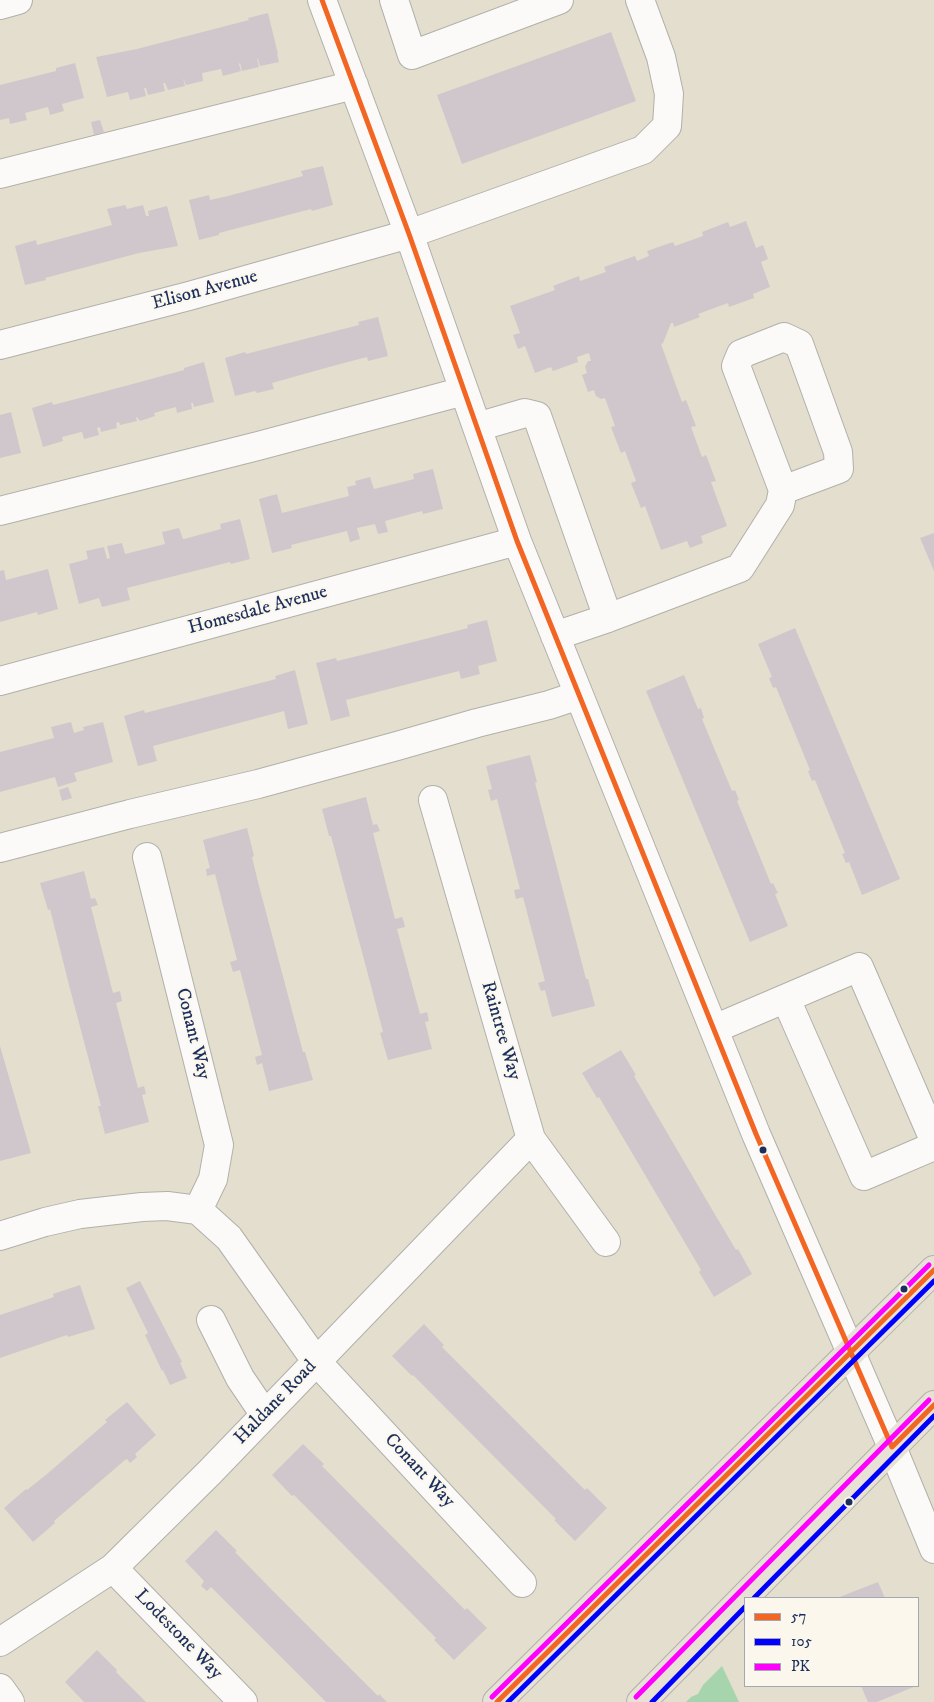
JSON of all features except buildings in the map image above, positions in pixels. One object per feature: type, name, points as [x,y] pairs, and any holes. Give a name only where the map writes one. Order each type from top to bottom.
[{"type":"main road","points":[[497,1702],[934,1270]]},
{"type":"main road","points":[[744,1597],[934,1405]]},
{"type":"main road","points":[[641,1702],[744,1597]]},
{"type":"street","points":[[0,5],[18,0]]},
{"type":"street","points":[[322,0],[408,234],[517,541],[756,1134],[892,1447],[934,1549]]},
{"type":"street","points":[[394,0],[412,55],[559,0]]},
{"type":"street","name":"Elison Avenue","points":[[0,345],[189,296],[408,234],[643,150],[667,126],[669,94],[661,57],[640,0]]},
{"type":"street","points":[[0,174],[354,85]]},
{"type":"street","points":[[555,636],[740,568],[780,505],[783,490],[736,366],[741,354],[784,337],[799,344],[838,452],[839,469],[783,490]]},
{"type":"street","points":[[0,511],[258,446],[464,391]]},
{"type":"street","points":[[477,427],[525,413],[537,416],[608,618]]},
{"type":"street","name":"Homesdale Avenue","points":[[0,682],[517,541]]},
{"type":"street","points":[[0,848],[275,779],[549,705],[579,695]]},
{"type":"street","name":"Raintree Way","points":[[433,800],[531,1139],[606,1242]]},
{"type":"street","name":"Conant Way","points":[[147,857],[220,1145],[213,1179],[198,1210],[229,1238],[316,1361],[522,1583]]},
{"type":"street","points":[[714,1030],[859,967],[934,1140]]},
{"type":"street","points":[[786,999],[864,1176],[934,1146]]},
{"type":"street","name":"Haldane Road","points":[[0,1642],[113,1568],[204,1479],[531,1139]]},
{"type":"street","points":[[0,1236],[45,1222],[80,1214],[158,1206],[198,1210]]},
{"type":"street","points":[[211,1320],[240,1378],[265,1414]]},
{"type":"street","name":"Lodestone Way","points":[[113,1568],[243,1702]]},
{"type":"street","points":[[0,1688],[10,1702]]},
{"type":"green space","points":[[722,1666],[739,1702],[686,1702],[698,1694],[703,1685]]},
{"type":"transit line","name":"57","points":[[322,0],[409,234],[517,541],[756,1134],[892,1447],[934,1405]]},
{"type":"transit line","name":"PK","points":[[492,1697],[929,1265]]},
{"type":"transit line","name":"57","points":[[497,1702],[934,1270]]},
{"type":"transit line","name":"105","points":[[508,1702],[934,1281]]},
{"type":"transit line","name":"PK","points":[[636,1697],[929,1400]]},
{"type":"transit line","name":"105","points":[[755,1597],[934,1416]]},
{"type":"transit line","name":"105","points":[[652,1702],[744,1608]]}]
